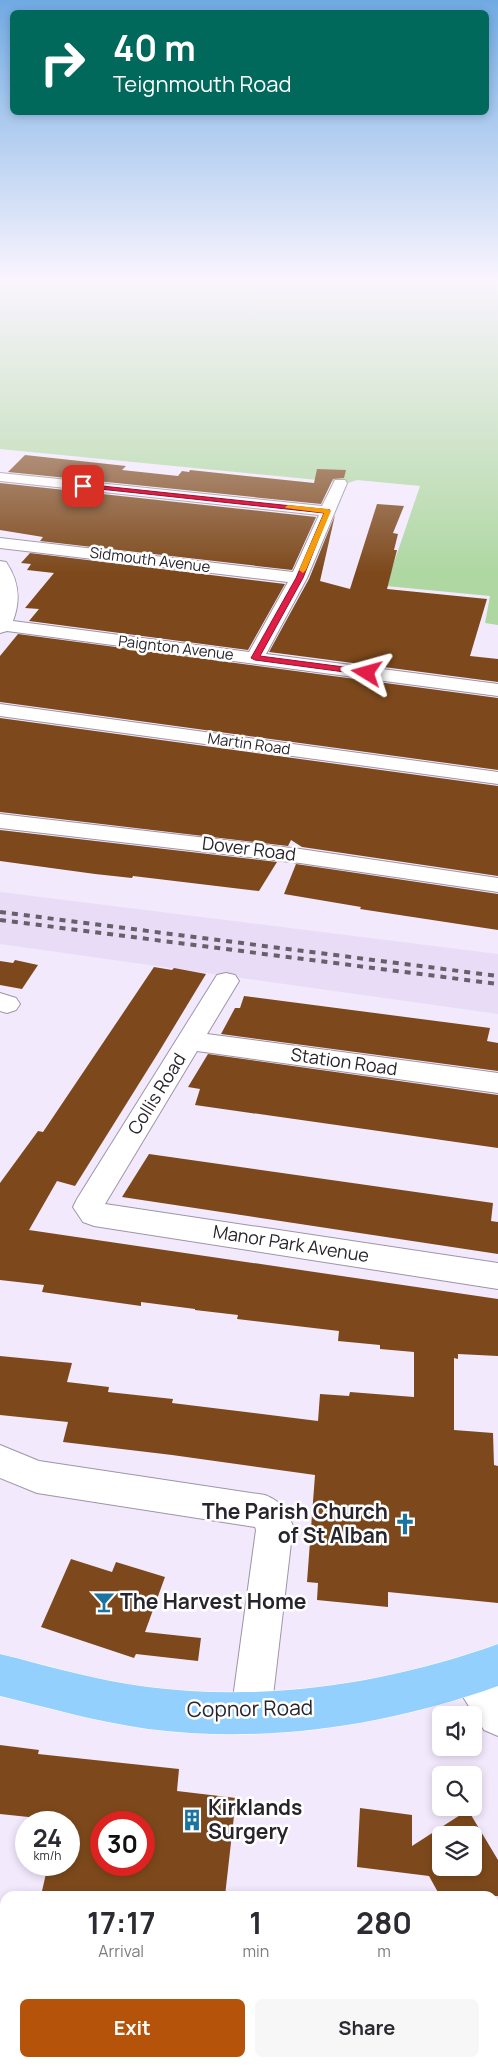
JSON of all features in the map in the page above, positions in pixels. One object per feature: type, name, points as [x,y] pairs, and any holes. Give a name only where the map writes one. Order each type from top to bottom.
[{"type":"main road","name":"Copnor Road","points":[[0,1675],[90,1697],[166,1710],[251,1713],[327,1708],[395,1697],[485,1670]]},
{"type":"street","points":[[0,477],[328,511]]},
{"type":"street","points":[[255,658],[300,578],[340,482]]},
{"type":"street","name":"Sidmouth Avenue","points":[[0,543],[300,578]]},
{"type":"street","points":[[0,566],[8,582],[10,596],[3,620]]},
{"type":"street","name":"Paignton Avenue","points":[[3,620],[255,658],[498,690]]},
{"type":"street","name":"Martin Road","points":[[0,710],[498,778]]},
{"type":"street","name":"Dover Road","points":[[0,821],[290,854],[498,885]]},
{"type":"street","name":"Collis Road","points":[[88,1207],[226,982]]},
{"type":"street","name":"Station Road","points":[[190,1041],[498,1083]]},
{"type":"street","name":"Manor Park Avenue","points":[[88,1207],[94,1214],[498,1276]]},
{"type":"street","points":[[0,1461],[37,1477],[265,1512],[275,1526],[251,1713]]},
{"type":"street","points":[[485,1670],[498,1716]]},
{"type":"shaded area","points":[[0,892],[498,954],[498,1014],[0,944]]},
{"type":"green space","points":[[0,379],[498,379],[498,625],[485,623],[490,596],[386,586],[420,486],[357,480],[348,483],[0,449]]},
{"type":"building","points":[[25,455],[126,466],[122,470],[178,476],[182,471],[189,472],[190,470],[314,483],[317,469],[346,470],[344,478],[333,479],[321,504],[8,472]]},
{"type":"building","points":[[0,483],[316,517],[292,570],[40,541],[43,537],[0,530]]},
{"type":"building","points":[[377,504],[404,506],[393,533],[398,534],[394,550],[397,550],[387,589],[487,599],[470,656],[498,659],[498,682],[269,652],[309,579],[335,515],[320,581],[350,589]]},
{"type":"building","points":[[30,553],[285,584],[248,650],[29,621],[39,609],[25,608],[54,573],[27,570],[31,564],[21,563]]},
{"type":"building","points":[[18,634],[498,698],[498,770],[0,702],[0,656]]},
{"type":"building","points":[[0,718],[498,786],[498,876],[302,847],[291,840],[288,846],[0,812]]},
{"type":"building","points":[[0,830],[277,862],[259,891],[133,876],[132,878],[95,874],[0,861]]},
{"type":"building","points":[[296,864],[498,894],[498,930],[360,909],[361,907],[284,894]]},
{"type":"building","points":[[15,960],[38,965],[22,989],[0,985],[0,961],[13,963]]},
{"type":"building","points":[[154,967],[172,970],[174,968],[206,974],[75,1186],[57,1181],[29,1230],[498,1299],[498,1356],[458,1354],[458,1359],[454,1358],[454,1430],[493,1433],[494,1465],[498,1466],[498,1603],[388,1592],[388,1607],[317,1600],[318,1583],[307,1582],[315,1475],[63,1442],[68,1422],[0,1415],[0,1356],[72,1363],[67,1382],[109,1387],[108,1392],[173,1399],[172,1403],[318,1421],[320,1394],[349,1396],[350,1392],[414,1397],[414,1352],[380,1349],[380,1345],[338,1341],[339,1331],[237,1319],[238,1315],[195,1309],[141,1302],[141,1306],[42,1292],[44,1285],[0,1280],[0,1183],[38,1131],[43,1132]]},
{"type":"building","points":[[244,996],[490,1028],[487,1041],[498,1043],[498,1071],[221,1034],[235,1008],[240,1008]]},
{"type":"building","points":[[208,1054],[498,1095],[498,1148],[195,1105],[200,1089],[188,1087]]},
{"type":"building","points":[[149,1154],[493,1203],[491,1221],[498,1222],[498,1254],[122,1197]]},
{"type":"building","name":"The Harvest Home","points":[[71,1559],[112,1572],[116,1562],[165,1577],[145,1632],[201,1638],[198,1661],[136,1654],[134,1658],[41,1627]]},
{"type":"building","points":[[0,1745],[39,1750],[38,1754],[179,1769],[177,1791],[236,1798],[226,1891],[42,1891],[45,1876],[80,1876],[80,1811],[15,1811],[15,1816],[0,1814]]},
{"type":"building","points":[[360,1808],[412,1815],[412,1846],[432,1833],[432,1876],[482,1876],[482,1833],[498,1860],[498,1891],[437,1891],[429,1876],[357,1867]]},
{"type":"building","points":[[459,1816],[472,1816],[478,1826],[443,1826]]},
{"type":"railway","points":[[0,912],[498,976]]},
{"type":"railway","points":[[0,920],[498,984]]},
{"type":"slow traffic","points":[[288,507],[328,511],[303,570]]},
{"type":"place","name":"The Parish Church of St Alban","points":[[405,1524]]},
{"type":"place","name":"The Harvest Home","points":[[104,1602]]},
{"type":"place","name":"Kirklands Surgery","points":[[192,1820]]},
{"type":"route","points":[[83,486],[328,511],[300,578],[255,658],[367,673]]}]
